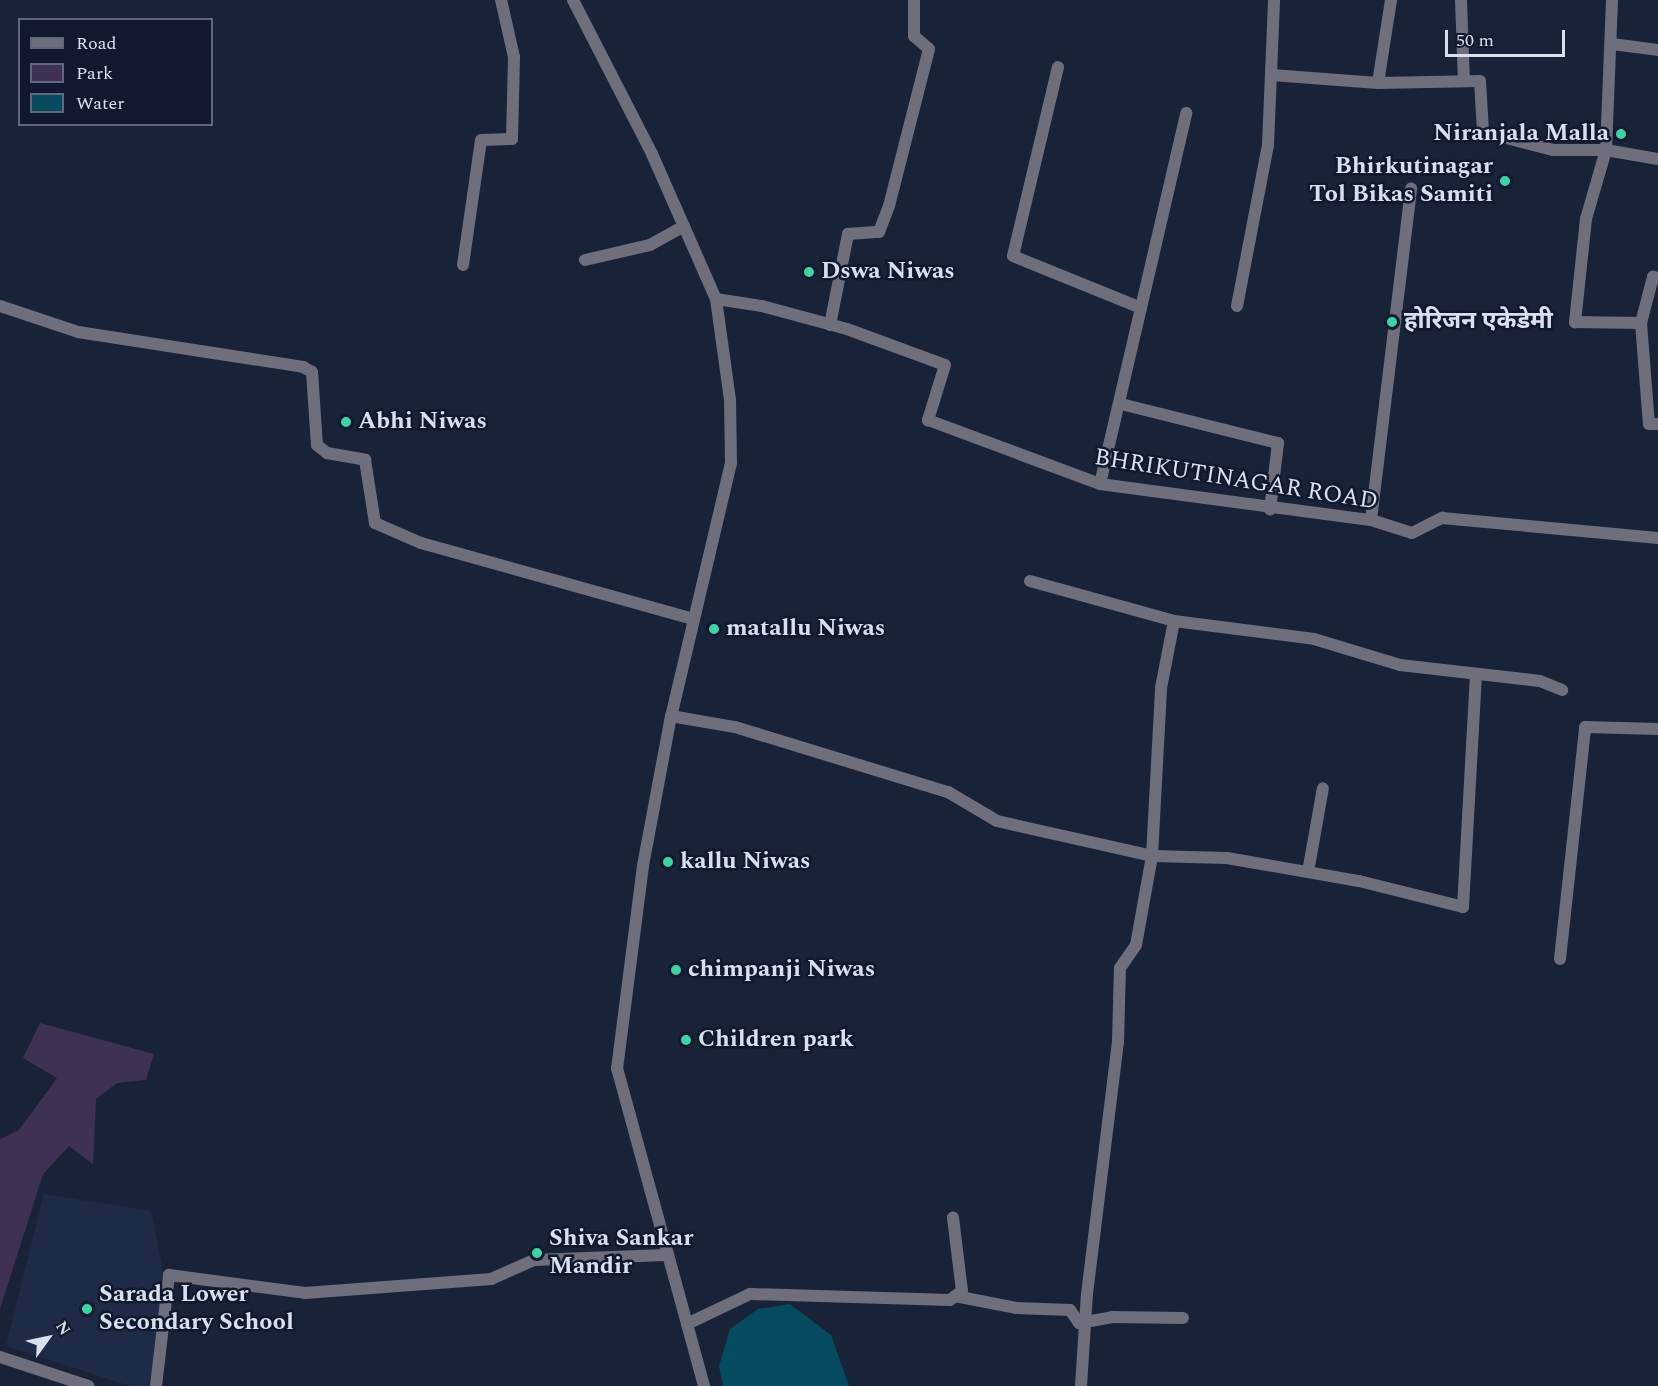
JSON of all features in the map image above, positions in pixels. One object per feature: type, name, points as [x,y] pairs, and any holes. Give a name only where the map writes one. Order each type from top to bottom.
[{"type":"street","points":[[463,265],[481,140],[512,139],[514,57],[501,0]]},
{"type":"street","points":[[573,0],[684,226],[716,299],[730,400],[731,463],[671,716],[643,866],[617,1068],[666,1255],[704,1386]]},
{"type":"street","points":[[830,325],[848,234],[879,232],[889,207],[929,49],[914,36],[914,0]]},
{"type":"street","points":[[1237,306],[1268,145],[1274,0]]},
{"type":"street","points":[[1378,83],[1391,0]]},
{"type":"street","points":[[1461,0],[1464,81]]},
{"type":"street","points":[[1612,0],[1606,150],[1586,219],[1575,322],[1641,324]]},
{"type":"street","points":[[1612,44],[1658,50]]},
{"type":"street","points":[[1058,67],[1013,256],[1141,308]]},
{"type":"street","points":[[1272,75],[1378,83],[1480,81],[1483,132],[1553,150],[1606,150],[1658,159]]},
{"type":"street","points":[[1100,484],[1121,404],[1186,113]]},
{"type":"street","points":[[1371,520],[1411,189]]},
{"type":"street","points":[[585,260],[650,245],[684,226]]},
{"type":"street","points":[[1658,278],[1653,277],[1641,324],[1649,424],[1658,424]]},
{"type":"street","name":"BHRIKUTINAGAR ROAD","points":[[716,299],[830,325],[945,365],[928,420],[1100,484],[1270,510],[1371,520],[1412,533],[1442,518],[1658,538]]},
{"type":"street","points":[[0,306],[78,332],[303,367],[312,372],[317,445],[327,453],[365,460],[375,523],[421,543],[694,619]]},
{"type":"street","points":[[1121,404],[1278,443],[1270,510]]},
{"type":"street","points":[[1030,581],[1174,621],[1314,639],[1400,665],[1540,681],[1562,690]]},
{"type":"street","points":[[1082,1386],[1084,1322],[1118,1042],[1120,968],[1136,945],[1152,856],[1161,688],[1174,621]]},
{"type":"street","points":[[671,716],[735,727],[948,792],[997,821],[1152,856],[1227,858],[1308,872],[1463,907],[1476,675]]},
{"type":"street","points":[[1560,959],[1585,727],[1658,729]]},
{"type":"street","points":[[1308,872],[1323,788]]},
{"type":"street","points":[[687,1324],[750,1294],[938,1300],[955,1296],[962,1291],[953,1218]]},
{"type":"street","points":[[156,1386],[169,1275],[305,1293],[491,1278],[534,1260],[666,1255]]},
{"type":"street","points":[[955,1296],[1016,1308],[1070,1310],[1084,1322],[1184,1318]]},
{"type":"street","points":[[0,1357],[84,1385]]},
{"type":"shaded area","name":"Sarada Lower Secondary School","points":[[44,1194],[151,1211],[163,1272],[151,1386],[130,1386],[6,1346]]},
{"type":"green space","points":[[40,1023],[154,1054],[146,1080],[117,1083],[96,1099],[93,1164],[69,1146],[43,1174],[0,1309],[0,1139],[19,1130],[57,1078],[23,1058]]},
{"type":"water","points":[[790,1304],[831,1335],[849,1386],[723,1386],[719,1366],[730,1329],[758,1309]]},
{"type":"place","name":"Niranjala Malla","points":[[1621,134]]},
{"type":"place","name":"Bhirkutinagar Tol Bikas Samiti","points":[[1505,181]]},
{"type":"place","name":"Dswa Niwas","points":[[809,272]]},
{"type":"place","name":"होरिजन एकेडेमी","points":[[1392,322]]},
{"type":"place","name":"Abhi Niwas","points":[[346,422]]},
{"type":"place","name":"matallu Niwas","points":[[714,629]]},
{"type":"place","name":"kallu Niwas","points":[[668,862]]},
{"type":"place","name":"chimpanji Niwas","points":[[676,970]]},
{"type":"place","name":"Children park","points":[[686,1040]]},
{"type":"place","name":"Shiva Sankar Mandir","points":[[537,1253]]},
{"type":"place","name":"Sarada Lower Secondary School","points":[[87,1309]]}]
